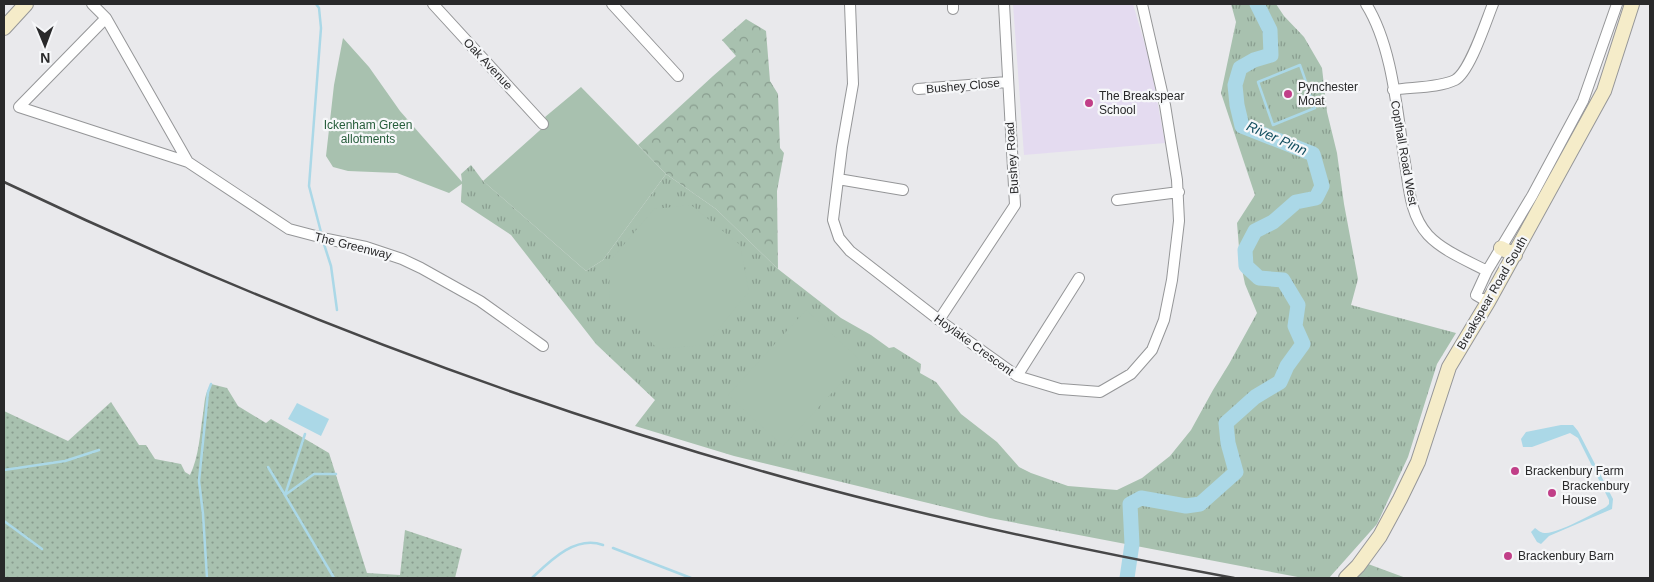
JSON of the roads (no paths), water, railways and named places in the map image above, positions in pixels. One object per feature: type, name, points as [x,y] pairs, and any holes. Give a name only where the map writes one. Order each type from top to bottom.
[{"type":"street","points":[[4,16],[14,4]]},
{"type":"street","points":[[4,28],[26,4]]},
{"type":"street","name":"The Greenway","points":[[92,4],[106,18],[188,162]]},
{"type":"street","name":"Oak Avenue","points":[[432,4],[543,124]]},
{"type":"street","points":[[612,4],[678,76]]},
{"type":"street","name":"Hoylake Crescent","points":[[850,4],[853,84],[842,147],[833,220],[839,238],[850,251],[939,320],[1017,376],[1060,389],[1100,392],[1131,374],[1152,350],[1164,320],[1172,280],[1179,221],[1178,192],[1165,105],[1142,4]]},
{"type":"street","name":"Bushey Road","points":[[939,320],[1015,204],[1004,4]]},
{"type":"street","name":"Copthall Road West","points":[[1366,4],[1384,44],[1413,210],[1429,235],[1446,248],[1487,271]]},
{"type":"street","points":[[1393,90],[1445,83],[1459,77],[1467,66],[1493,4]]},
{"type":"street","points":[[1488,302],[1476,295],[1487,271],[1590,104],[1616,4]]},
{"type":"street","name":"Breakspear Road South","points":[[1346,578],[1358,566],[1380,536],[1400,499],[1418,462],[1449,367],[1515,254],[1590,104],[1605,90],[1632,4]]},
{"type":"street","name":"The Greenway","points":[[106,18],[18,107],[188,162],[280,224],[297,232],[366,247],[402,259],[480,301],[543,346]]},
{"type":"street","name":"Bushey Close","points":[[918,89],[1008,82]]},
{"type":"street","points":[[838,179],[903,190]]},
{"type":"street","points":[[1117,200],[1178,192]]},
{"type":"street","points":[[1501,248],[1515,254]]},
{"type":"street","points":[[1017,376],[1079,278]]},
{"type":"water","points":[[297,403],[329,419],[321,436],[288,419]]},
{"type":"water","points":[[1561,425],[1573,425],[1578,431],[1613,499],[1612,509],[1549,536],[1541,544],[1537,542],[1531,532],[1535,528],[1544,533],[1560,530],[1609,504],[1609,500],[1578,438],[1570,433],[1532,447],[1523,447],[1521,439],[1526,432]]},
{"type":"waterway","points":[[316,4],[319,8],[321,28],[309,186],[322,236]]},
{"type":"waterway","name":"River Pinn","points":[[1127,578],[1132,544],[1130,504],[1141,498],[1186,506],[1200,504],[1236,472],[1228,443],[1226,423],[1255,397],[1280,382],[1287,366],[1303,344],[1295,326],[1298,305],[1283,280],[1259,278],[1246,266],[1245,250],[1255,231],[1273,222],[1296,202],[1316,198],[1322,186],[1313,154],[1242,126],[1235,85],[1240,68],[1254,60],[1271,55],[1270,30],[1257,4]]},
{"type":"waterway","points":[[1306,82],[1300,65],[1258,82],[1273,125],[1315,108],[1309,92]]},
{"type":"waterway","points":[[323,241],[331,266],[337,310]]},
{"type":"waterway","points":[[207,578],[199,481],[208,392],[211,384]]},
{"type":"waterway","points":[[305,434],[285,495],[334,578]]},
{"type":"waterway","points":[[4,470],[65,461],[99,450]]},
{"type":"waterway","points":[[268,467],[285,495],[314,474],[336,474]]},
{"type":"waterway","points":[[4,521],[42,549]]},
{"type":"waterway","points":[[532,578],[564,551],[583,544],[603,545]]},
{"type":"waterway","points":[[613,548],[691,578]]},
{"type":"railway","points":[[4,182],[198,270],[296,311],[396,350],[597,421],[699,453],[908,510],[1071,546],[1234,578]]},
{"type":"place","name":"Pynchester Moat","points":[[1288,94]]},
{"type":"place","name":"The Breakspear School","points":[[1089,103]]},
{"type":"place","name":"Brackenbury Farm","points":[[1515,471]]},
{"type":"place","name":"Brackenbury House","points":[[1552,493]]},
{"type":"place","name":"Brackenbury Barn","points":[[1508,556]]},
{"type":"park label","name":"Ickenham Green allotments","points":[[368,132]]}]
